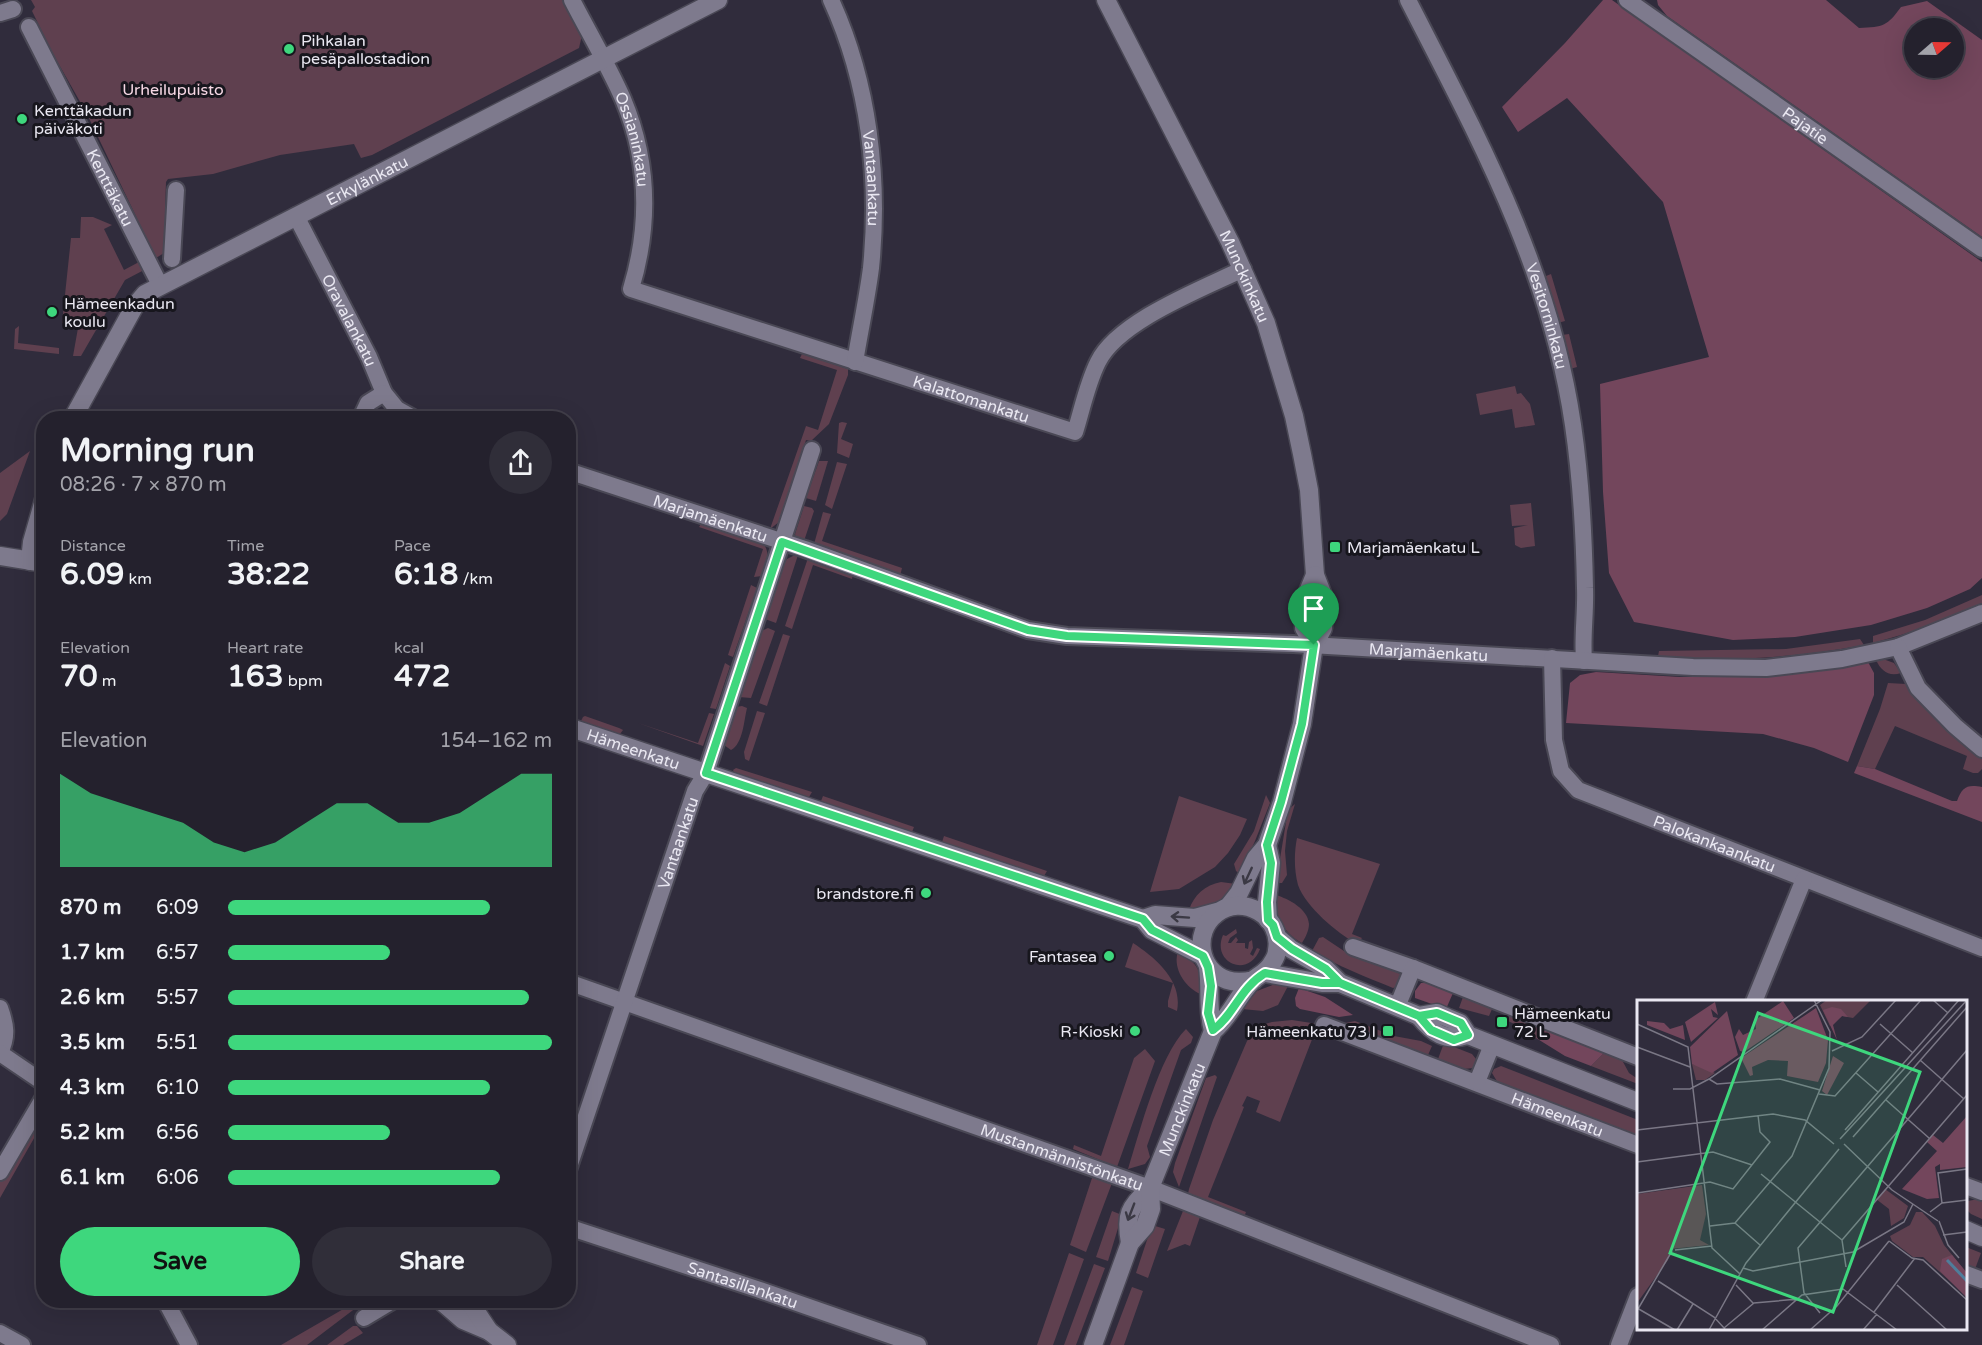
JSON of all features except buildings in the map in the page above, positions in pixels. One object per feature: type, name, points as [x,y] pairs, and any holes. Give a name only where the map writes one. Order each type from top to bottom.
[{"type":"main road","name":"Erkylänkatu","points":[[77,411],[134,307],[141,298],[160,285],[718,0]]},
{"type":"main road","name":"Munckinkatu","points":[[1106,0],[1243,269],[1266,323],[1294,416],[1309,490],[1315,575],[1324,598],[1323,628],[1314,645],[1302,724],[1281,802],[1267,845],[1256,858],[1239,893],[1223,910]]},
{"type":"main road","points":[[36,528],[32,542],[36,558]]},
{"type":"main road","points":[[0,556],[36,562]]},
{"type":"main road","name":"Hämeenkatu","points":[[576,730],[1143,919],[1152,930],[1205,961]]},
{"type":"main road","name":"Munckinkatu","points":[[1267,845],[1271,863],[1267,902],[1268,920]]},
{"type":"main road","points":[[1259,976],[1273,962],[1277,950],[1277,937],[1273,925],[1253,908],[1241,905],[1223,910],[1208,921],[1201,944],[1205,961],[1217,975],[1228,981],[1241,982],[1259,976],[1340,983]]},
{"type":"main road","name":"Hämeenkatu","points":[[1143,919],[1155,915],[1195,918],[1223,910]]},
{"type":"main road","points":[[1277,937],[1292,949],[1326,969],[1340,983],[1419,1016],[1437,1013],[1461,1023],[1468,1035],[1637,1102]]},
{"type":"main road","name":"Munckinkatu","points":[[1205,961],[1211,986],[1208,1013],[1213,1030]]},
{"type":"main road","name":"Munckinkatu","points":[[1093,1345],[1130,1243],[1127,1223],[1133,1204],[1150,1188],[1213,1030],[1223,1023],[1239,996],[1259,976]]},
{"type":"main road","points":[[1967,1231],[1982,1237]]},
{"type":"main road","points":[[449,1308],[463,1320],[489,1331],[507,1345]]},
{"type":"main road","points":[[474,1308],[489,1331]]},
{"type":"street","name":"Ossianinkatu","points":[[572,0],[623,99],[635,133],[642,168],[645,205],[644,234],[631,289]]},
{"type":"street","name":"Vantaankatu","points":[[831,0],[849,46],[868,123],[873,182],[871,270],[855,362]]},
{"type":"street","name":"Vesitorninkatu","points":[[1408,0],[1503,190],[1530,259],[1556,342],[1573,425],[1580,484],[1585,560],[1584,660]]},
{"type":"street","name":"Pajatie","points":[[1627,0],[1982,249]]},
{"type":"street","name":"Kenttäkatu","points":[[29,27],[160,285]]},
{"type":"street","points":[[172,259],[176,190]]},
{"type":"street","name":"Oravalankatu","points":[[296,216],[369,357],[384,393]]},
{"type":"street","name":"Kalattomankatu","points":[[631,289],[1075,432],[1098,362],[1117,338],[1159,311],[1243,269]]},
{"type":"street","points":[[364,411],[368,404],[384,393],[401,411]]},
{"type":"street","name":"Vantaankatu","points":[[576,1147],[695,791],[706,773],[812,450]]},
{"type":"street","name":"Marjamäenkatu","points":[[576,474],[782,542],[1028,630],[1067,636],[1314,645],[1693,668],[1766,668],[1842,659],[1899,647],[1982,613]]},
{"type":"street","points":[[1899,647],[1918,688],[1955,726],[1982,749]]},
{"type":"street","name":"Palokankaankatu","points":[[1552,658],[1554,740],[1561,771],[1578,790],[1982,948]]},
{"type":"street","points":[[1755,1000],[1804,879]]},
{"type":"street","points":[[1353,947],[1413,968],[1637,1057]]},
{"type":"street","points":[[1397,1007],[1413,968]]},
{"type":"street","name":"Mustanmännistönkatu","points":[[576,985],[1150,1188],[1551,1345]]},
{"type":"street","points":[[0,1008],[7,1030],[6,1041],[0,1053],[36,1078]]},
{"type":"street","name":"Hämeenkatu","points":[[1324,1024],[1637,1145]]},
{"type":"street","points":[[1477,1082],[1492,1045]]},
{"type":"street","points":[[0,1172],[36,1111]]},
{"type":"street","points":[[1967,1187],[1982,1192]]},
{"type":"street","name":"Santasillankatu","points":[[576,1230],[918,1345]]},
{"type":"street","points":[[1967,1275],[1982,1280]]},
{"type":"street","points":[[1619,1345],[1637,1299]]},
{"type":"street","points":[[169,1308],[189,1345]]},
{"type":"street","points":[[363,1318],[380,1308]]},
{"type":"street","points":[[0,1333],[22,1345]]},
{"type":"green space","name":"Urheilupuisto","points":[[31,0],[564,0],[582,35],[579,48],[372,155],[361,158],[354,144],[280,155],[213,174],[168,179],[165,212],[168,221],[164,253],[156,258],[87,114],[32,11],[35,7]]},
{"type":"green space","points":[[81,217],[93,217],[112,225],[104,229],[124,270],[139,262],[144,270],[125,280],[81,356],[73,356],[78,328],[62,323],[71,238],[80,238]]},
{"type":"green space","points":[[1551,274],[1565,321],[1558,323],[1545,278]]},
{"type":"green space","points":[[19,326],[18,343],[59,348],[59,354],[14,349],[15,329]]},
{"type":"green space","points":[[1569,334],[1577,367],[1570,369],[1562,335]]},
{"type":"green space","points":[[802,354],[848,369],[848,375],[829,424],[811,441],[806,440],[779,522],[770,529],[806,426],[818,430],[837,370],[800,358]]},
{"type":"green space","points":[[1515,386],[1517,394],[1521,393],[1530,404],[1535,425],[1515,428],[1512,409],[1480,415],[1476,394]]},
{"type":"green space","points":[[839,423],[847,423],[841,439],[853,444],[849,458],[837,453]]},
{"type":"green space","points":[[30,451],[7,514],[0,521],[0,473]]},
{"type":"green space","points":[[819,461],[828,461],[816,501],[806,498]]},
{"type":"green space","points":[[837,462],[847,464],[832,509],[825,505]]},
{"type":"green space","points":[[1531,503],[1535,546],[1521,548],[1515,545],[1514,528],[1528,525],[1512,526],[1510,505]]},
{"type":"green space","points":[[804,506],[814,511],[804,541],[796,538],[795,534]]},
{"type":"green space","points":[[823,512],[831,514],[822,541],[902,568],[900,576],[814,544]]},
{"type":"green space","points":[[703,521],[762,542],[767,554],[762,576],[754,577],[763,549],[699,527]]},
{"type":"green space","points":[[798,555],[776,623],[765,619],[783,565],[787,559]]},
{"type":"green space","points":[[808,558],[853,573],[852,579],[813,565],[792,629],[785,626]]},
{"type":"green space","points":[[751,585],[757,588],[733,657],[728,655]]},
{"type":"green space","points":[[1982,595],[1982,603],[1969,609],[1873,643],[1873,636],[1925,620]]},
{"type":"green space","points":[[768,628],[775,631],[751,698],[739,697],[759,632]]},
{"type":"green space","points":[[783,634],[790,636],[767,706],[759,703]]},
{"type":"green space","points":[[1860,639],[1864,645],[1787,656],[1710,659],[1658,656],[1659,651],[1786,649]]},
{"type":"green space","points":[[1883,659],[1894,663],[1901,673],[1889,674],[1883,670],[1876,660]]},
{"type":"green space","points":[[725,663],[730,666],[716,709],[710,708]]},
{"type":"green space","points":[[1888,683],[1906,684],[1916,698],[1982,759],[1982,769],[1978,773],[1973,773],[1963,769],[1967,756],[1895,726],[1875,769],[1857,766]]},
{"type":"green space","points":[[736,707],[747,708],[742,731],[738,743],[731,750],[724,745]]},
{"type":"green space","points":[[757,711],[765,713],[749,761],[745,759],[744,752]]},
{"type":"green space","points":[[709,713],[714,714],[703,746],[638,723],[698,743]]},
{"type":"green space","points":[[585,716],[623,730],[620,734],[581,721]]},
{"type":"green space","points":[[736,768],[812,792],[809,797],[734,772]]},
{"type":"green space","points":[[1266,795],[1270,803],[1240,874],[1236,871],[1234,864],[1254,831]]},
{"type":"green space","points":[[823,796],[914,827],[912,832],[821,801]]},
{"type":"green space","points":[[1179,796],[1247,819],[1228,853],[1215,867],[1179,889],[1150,892]]},
{"type":"green space","points":[[1295,804],[1287,831],[1285,851],[1287,875],[1282,883],[1276,883],[1288,810]]},
{"type":"green space","points":[[944,836],[1047,871],[1044,876],[942,842]]},
{"type":"green space","points":[[1297,838],[1380,864],[1352,934],[1362,938],[1357,944],[1323,919],[1302,893],[1295,867]]},
{"type":"green space","points":[[1221,882],[1236,884],[1219,904],[1189,910],[1201,891]]},
{"type":"green space","points":[[1276,895],[1302,909],[1308,919],[1309,927],[1302,943],[1285,929],[1277,910]]},
{"type":"green space","points":[[1236,929],[1237,933],[1230,938],[1228,943],[1236,937],[1238,940],[1236,943],[1245,943],[1245,948],[1248,949],[1249,942],[1252,940],[1253,948],[1250,954],[1253,956],[1257,948],[1260,949],[1255,958],[1240,965],[1227,960],[1222,953],[1221,945],[1223,935],[1226,936]]},
{"type":"green space","points":[[1323,937],[1344,951],[1400,974],[1402,979],[1399,986],[1393,988],[1312,951],[1319,938]]},
{"type":"green space","points":[[1133,943],[1159,963],[1173,983],[1125,967]]},
{"type":"green space","points":[[1178,951],[1198,969],[1203,995],[1191,988],[1182,978],[1177,965]]},
{"type":"green space","points":[[1173,983],[1178,1000],[1177,1011],[1168,1007]]},
{"type":"green space","points":[[1275,984],[1288,986],[1278,1005],[1263,1011],[1242,1009],[1257,991]]},
{"type":"green space","points":[[1463,997],[1492,1009],[1489,1016],[1459,1008]]},
{"type":"green space","points":[[1509,1016],[1540,1028],[1536,1038],[1527,1034],[1527,1030],[1508,1021]]},
{"type":"green space","points":[[1292,1020],[1318,1024],[1280,1122],[1256,1112],[1260,1101],[1247,1096],[1208,1197],[1246,1212],[1244,1217],[1188,1194],[1189,1189],[1213,1120],[1247,1041],[1258,1026]]},
{"type":"green space","points":[[1355,1021],[1394,1036],[1421,1041],[1432,1046],[1428,1055],[1345,1023]]},
{"type":"green space","points":[[1186,1029],[1193,1037],[1191,1043],[1181,1050],[1147,1146],[1150,1157],[1145,1164],[1128,1169],[1159,1075],[1176,1041]]},
{"type":"green space","points":[[1444,1043],[1472,1054],[1476,1059],[1473,1068],[1464,1069],[1438,1059]]},
{"type":"green space","points":[[1145,1049],[1155,1061],[1117,1167],[1073,1149],[1074,1145],[1101,1156],[1134,1058]]},
{"type":"green space","points":[[1604,1053],[1622,1060],[1629,1073],[1637,1078],[1637,1084],[1591,1066]]},
{"type":"green space","points":[[1501,1066],[1637,1120],[1637,1137],[1498,1083],[1492,1073],[1494,1069]]},
{"type":"green space","points":[[1215,1075],[1217,1077],[1179,1187],[1173,1172],[1175,1163],[1206,1078]]},
{"type":"green space","points":[[36,1123],[36,1135],[0,1198],[0,1182]]},
{"type":"green space","points":[[1093,1175],[1112,1183],[1086,1252],[1070,1245]]},
{"type":"green space","points":[[1978,1199],[1982,1201],[1982,1219],[1967,1210],[1968,1201]]},
{"type":"green space","points":[[1112,1211],[1122,1215],[1108,1261],[1096,1257]]},
{"type":"green space","points":[[1183,1211],[1200,1217],[1190,1246],[1185,1244],[1167,1251]]},
{"type":"green space","points":[[1152,1225],[1165,1229],[1148,1278],[1136,1273]]},
{"type":"green space","points":[[1967,1247],[1981,1253],[1975,1269],[1967,1265]]},
{"type":"green space","points":[[1069,1253],[1084,1259],[1053,1345],[1037,1345]]},
{"type":"green space","points":[[1094,1264],[1105,1268],[1076,1345],[1064,1345]]},
{"type":"green space","points":[[1132,1287],[1143,1291],[1124,1345],[1110,1345]]},
{"type":"green space","points":[[345,1308],[356,1308],[307,1345],[281,1345]]},
{"type":"green space","points":[[353,1326],[357,1326],[363,1333],[343,1345],[327,1345]]},
{"type":"shaded area","points":[[1603,0],[1612,0],[1982,262],[1982,578],[1970,589],[1927,608],[1871,625],[1795,637],[1733,640],[1634,622],[1609,573],[1603,492],[1600,384],[1709,357],[1663,202],[1567,98],[1518,132],[1502,107],[1565,43]]},
{"type":"shaded area","points":[[1657,0],[1826,0],[1859,28],[1884,24],[1901,7],[1927,1],[1951,18],[1904,18],[1904,78],[1964,78],[1964,27],[1982,40],[1982,237],[1667,16],[1658,5]]},
{"type":"shaded area","points":[[1868,662],[1874,673],[1874,695],[1848,762],[1814,748],[1763,734],[1566,723],[1570,683],[1580,675],[1596,672],[1680,677],[1770,676]]},
{"type":"shaded area","points":[[1857,766],[1875,769],[1952,801],[1957,801],[1961,792],[1966,788],[1982,787],[1982,822],[1854,773]]},
{"type":"shaded area","points":[[1421,983],[1428,983],[1453,993],[1446,1009],[1415,998],[1415,991]]},
{"type":"shaded area","points":[[1299,988],[1325,997],[1353,1015],[1339,1017],[1300,1009],[1296,1006],[1295,998]]},
{"type":"shaded area","points":[[1540,1028],[1604,1053],[1591,1066],[1565,1056],[1536,1038]]},
{"type":"place","name":"Pihkalan pesäpallostadion","points":[[289,49]]},
{"type":"place","name":"Kenttäkadun päiväkoti","points":[[22,119]]},
{"type":"place","name":"Hämeenkadun koulu","points":[[52,312]]},
{"type":"place","name":"Marjamäenkatu L","points":[[1335,547]]},
{"type":"place","name":"brandstore.fi","points":[[926,893]]},
{"type":"place","name":"Fantasea","points":[[1109,956]]},
{"type":"place","name":"Hämeenkatu 72 L","points":[[1502,1022]]},
{"type":"place","name":"R-Kioski","points":[[1135,1031]]},
{"type":"place","name":"Hämeenkatu 73 I","points":[[1388,1031]]},
{"type":"route","points":[[1314,645],[1067,636],[1028,630],[782,542],[706,773],[1143,919],[1152,930],[1203,956],[1208,967],[1211,986],[1208,1013],[1213,1030],[1229,1016],[1239,996],[1254,980],[1265,973],[1322,983],[1340,983],[1419,1016],[1437,1013],[1461,1023],[1468,1035],[1454,1040],[1431,1030],[1419,1016],[1397,1007],[1340,983],[1326,969],[1292,949],[1277,937],[1273,925],[1268,920],[1267,902],[1271,863],[1267,845],[1302,724],[1314,645]]}]
